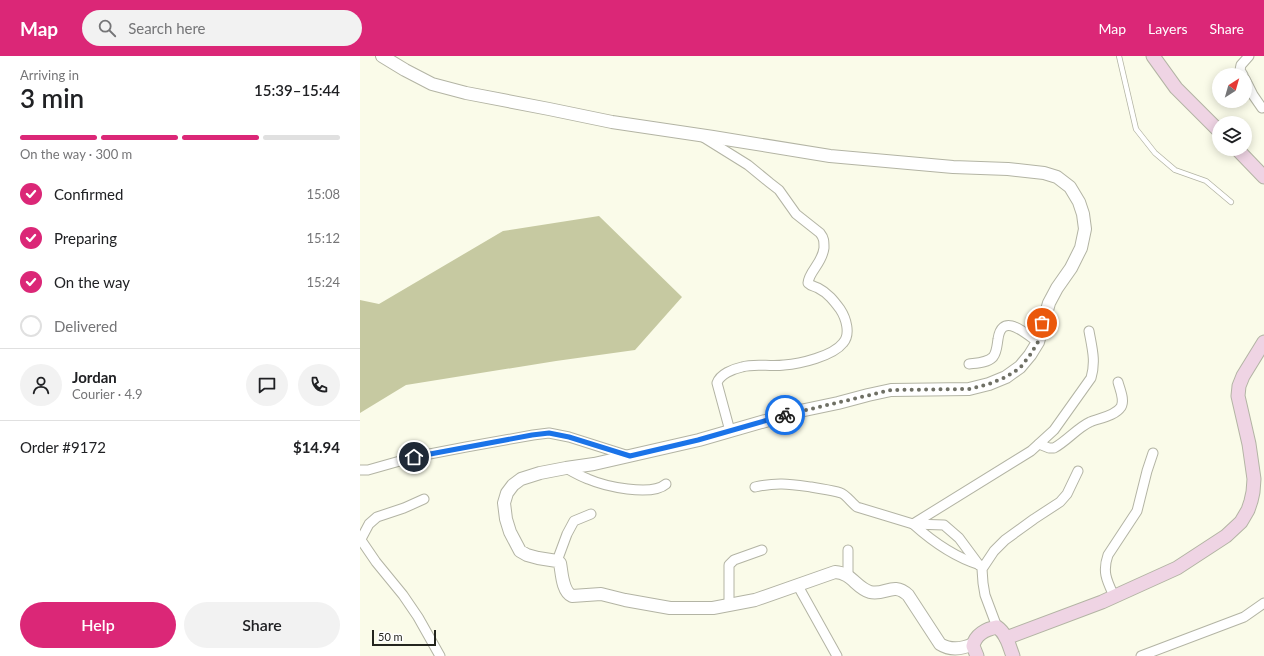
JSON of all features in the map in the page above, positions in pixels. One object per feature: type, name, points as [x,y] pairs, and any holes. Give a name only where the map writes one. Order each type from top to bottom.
[{"type":"main road","points":[[1158,58],[1176,88],[1212,124]]},
{"type":"main road","points":[[1244,156],[1264,178]]},
{"type":"main road","points":[[1006,638],[1102,602],[1177,568],[1226,536],[1245,517],[1253,492],[1254,479],[1249,444],[1238,396],[1239,386],[1242,376],[1264,342]]},
{"type":"main road","points":[[975,650],[976,638],[979,634],[997,627],[1006,638],[1013,656]]},
{"type":"street","points":[[382,56],[432,84],[466,93],[549,108],[612,122],[830,156],[953,167],[1008,169],[1044,173],[1057,177],[1070,187],[1079,202],[1083,214],[1085,229],[1080,248],[1071,268],[1057,288],[1049,303],[1038,342],[1020,368],[1006,377],[989,384],[969,389],[891,390],[800,411],[698,440],[630,456],[594,464],[540,472],[521,479],[513,485],[507,493],[504,503],[506,519],[510,532],[520,551],[527,555],[557,561],[560,563],[565,590],[572,596],[601,594],[670,608],[713,608],[755,600],[835,572],[848,576],[869,592],[899,588],[903,590],[908,595],[940,644],[954,649],[964,648],[975,650]]},
{"type":"street","points":[[1240,68],[1241,65],[1249,56]]},
{"type":"street","points":[[1252,93],[1262,108]]},
{"type":"street","points":[[700,135],[748,165],[779,190],[796,214],[820,233],[824,240],[822,258],[810,276],[808,283],[810,286],[818,288],[828,294],[841,311],[847,328],[847,336],[844,343],[838,348],[813,361],[783,366],[742,367],[722,375],[718,379],[717,383],[730,431]]},
{"type":"street","points":[[969,364],[984,362],[993,357],[996,353],[1000,331],[1009,325],[1015,326],[1038,342]]},
{"type":"street","points":[[913,524],[1021,457],[1039,444],[1054,430],[1091,378],[1094,368],[1094,356],[1089,331]]},
{"type":"street","points":[[1039,444],[1049,448],[1054,448],[1085,426],[1119,410],[1123,399],[1118,382]]},
{"type":"street","points":[[360,470],[368,470],[414,457],[458,448],[549,433],[569,437],[630,456]]},
{"type":"street","points":[[1114,596],[1106,580],[1106,562],[1108,555],[1137,512],[1147,470],[1153,453]]},
{"type":"street","points":[[566,468],[589,480],[630,490],[650,490],[666,484]]},
{"type":"street","points":[[981,567],[1005,540],[1060,502],[1067,494],[1078,472]]},
{"type":"street","points":[[755,487],[767,484],[782,483],[843,493],[857,506],[913,524],[944,525],[959,538],[981,567],[985,595],[997,627]]},
{"type":"street","points":[[424,499],[404,508],[377,517],[368,524],[361,540],[418,617],[440,656]]},
{"type":"street","points":[[557,561],[567,534],[574,521],[591,514]]},
{"type":"street","points":[[913,524],[930,539],[946,550],[981,567]]},
{"type":"street","points":[[729,606],[729,565],[734,560],[762,550]]},
{"type":"street","points":[[848,550],[848,576]]},
{"type":"street","points":[[798,586],[837,656]]},
{"type":"street","points":[[1141,656],[1244,617],[1264,603]]},
{"type":"lane","points":[[1119,56],[1136,129],[1155,153],[1175,170],[1206,181],[1232,202]]},
{"type":"green space","points":[[599,216],[682,297],[635,350],[406,385],[360,413],[360,300],[379,304],[503,231]]},
{"type":"way so far","points":[[785,415],[891,390],[969,389],[989,384],[1006,377],[1020,368],[1038,342],[1042,323]]},
{"type":"route","points":[[414,457],[549,433],[569,437],[630,456],[698,440],[785,415]]}]
